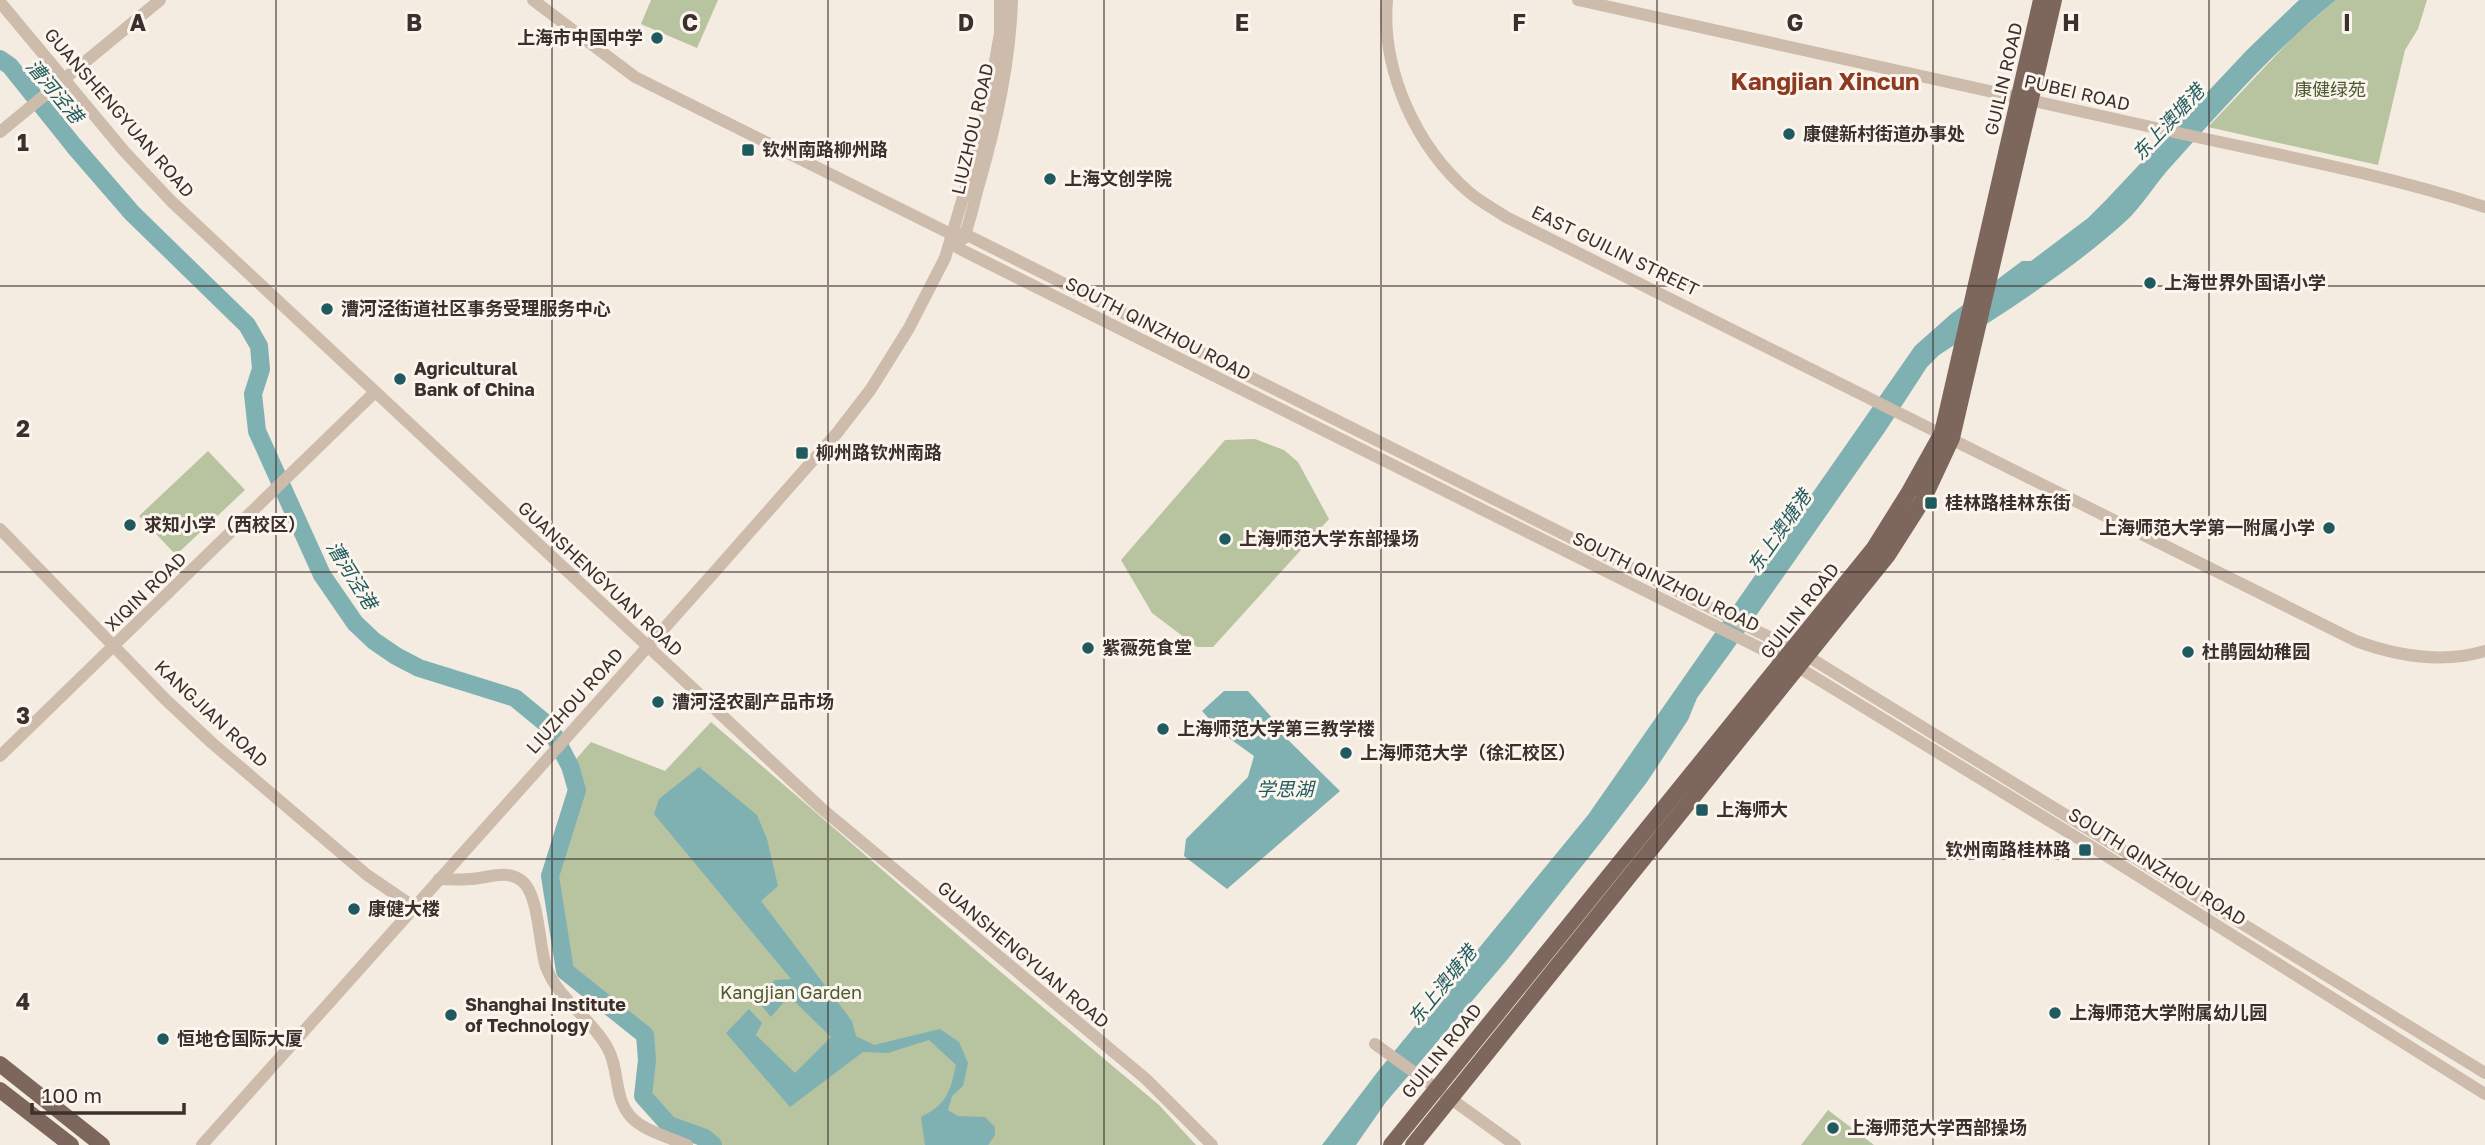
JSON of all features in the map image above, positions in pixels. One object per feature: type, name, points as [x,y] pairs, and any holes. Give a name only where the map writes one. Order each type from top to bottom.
[{"type":"main road","name":"GUILIN ROAD","points":[[1413,1145],[1796,658],[1874,548],[1947,436],[1975,341],[1994,263],[2026,99],[2041,0]]},
{"type":"main road","name":"GUILIN ROAD","points":[[1947,436],[1961,350],[1978,278],[2054,0]]},
{"type":"main road","name":"GUILIN ROAD","points":[[1391,1145],[1796,658]]},
{"type":"main road","points":[[0,1064],[102,1145]]},
{"type":"main road","points":[[0,1090],[71,1145]]},
{"type":"street","points":[[0,132],[160,0]]},
{"type":"street","name":"SOUTH QINZHOU ROAD","points":[[533,0],[635,77],[951,234],[965,234],[1751,628],[2485,1094]]},
{"type":"street","name":"LIUZHOU ROAD","points":[[201,1145],[854,412],[903,338],[945,258],[985,117],[1000,33],[1000,0]]},
{"type":"street","name":"LIUZHOU ROAD","points":[[945,258],[958,248],[965,234],[993,135],[1004,85],[1012,0]]},
{"type":"street","name":"EAST GUILIN STREET","points":[[1387,0],[1391,55],[1402,95],[1419,131],[1441,163],[1470,193],[1506,217],[2356,641],[2383,651],[2433,657],[2457,657],[2485,651]]},
{"type":"street","name":"PUBEI ROAD","points":[[1578,0],[2206,138],[2382,179],[2485,207]]},
{"type":"street","name":"GUANSHENGYUAN ROAD","points":[[0,2],[154,185],[847,832],[1146,1079],[1212,1145]]},
{"type":"street","points":[[951,234],[958,248]]},
{"type":"street","name":"SOUTH QINZHOU ROAD","points":[[958,248],[1747,642],[1796,658],[2485,1073]]},
{"type":"street","name":"XIQIN ROAD","points":[[0,757],[375,392]]},
{"type":"street","name":"KANGJIAN ROAD","points":[[0,529],[114,648],[212,743],[367,875],[414,907]]},
{"type":"street","points":[[439,879],[471,879],[500,874],[523,882],[531,895],[549,974],[609,1049],[624,1107],[630,1116],[643,1126],[687,1145]]},
{"type":"street","points":[[1380,1047],[1516,1145]]},
{"type":"green space","points":[[651,0],[718,0],[697,48],[641,24]]},
{"type":"green space","name":"康健绿苑","points":[[2336,0],[2427,0],[2418,29],[2405,50],[2378,165],[2208,127],[2297,33]]},
{"type":"green space","name":"上海师范大学东部操场","points":[[1255,439],[1284,450],[1298,462],[1329,519],[1213,647],[1197,647],[1152,613],[1121,560],[1225,440]]},
{"type":"green space","points":[[208,451],[245,490],[176,555],[139,516]]},
{"type":"green space","name":"Kangjian Garden","points":[[711,722],[1159,1105],[1196,1145],[713,1145],[705,1138],[669,1125],[643,1096],[647,1060],[645,1035],[565,971],[550,876],[577,790],[570,766],[591,742],[665,771]]},
{"type":"green space","name":"上海师范大学西部操场","points":[[1828,1110],[1874,1145],[1801,1145]]},
{"type":"water","points":[[2299,0],[2336,0],[2291,39],[2248,82],[2167,171],[2137,209],[2105,240],[2012,308],[1939,355],[1927,367],[1886,430],[1697,698],[1688,720],[1647,782],[1601,842],[1507,960],[1386,1102],[1356,1145],[1322,1145],[1379,1070],[1588,815],[1915,346],[1951,314],[2022,261],[2031,261],[2088,218],[2247,50]]},
{"type":"water","name":"学思湖","points":[[1224,691],[1248,691],[1275,721],[1283,735],[1340,791],[1227,889],[1184,856],[1186,839],[1248,777],[1254,756],[1222,733],[1202,711]]},
{"type":"water","points":[[699,767],[757,815],[767,839],[778,886],[761,901],[852,1021],[856,1036],[874,1045],[940,1029],[959,1042],[968,1063],[963,1086],[952,1096],[948,1110],[958,1116],[985,1117],[995,1127],[995,1135],[988,1145],[925,1145],[921,1117],[942,1102],[952,1083],[956,1065],[929,1040],[888,1053],[863,1052],[790,1107],[726,1033],[749,1009],[762,1023],[756,1035],[795,1073],[831,1037],[789,996],[771,1017],[756,999],[775,980],[791,979],[654,814],[659,799]]},
{"type":"waterway","name":"漕河泾港","points":[[0,59],[10,66],[132,213],[247,325],[259,346],[261,369],[253,394],[257,431],[322,575],[355,623],[374,641],[396,656],[419,668],[515,698],[549,726],[570,766],[577,790],[550,876],[565,971],[645,1035],[647,1060],[643,1096],[669,1125],[705,1138],[713,1145]]},
{"type":"place","name":"上海市中国中学","points":[[657,38]]},
{"type":"place","name":"康健新村街道办事处","points":[[1789,134]]},
{"type":"place","name":"钦州南路柳州路","points":[[748,150]]},
{"type":"place","name":"上海文创学院","points":[[1050,179]]},
{"type":"place","name":"上海世界外国语小学","points":[[2150,283]]},
{"type":"place","name":"漕河泾街道社区事务受理服务中心","points":[[327,309]]},
{"type":"place","name":"Agricultural Bank of China","points":[[400,379]]},
{"type":"place","name":"柳州路钦州南路","points":[[802,453]]},
{"type":"place","name":"桂林路桂林东街","points":[[1931,503]]},
{"type":"place","name":"求知小学（西校区）","points":[[130,525]]},
{"type":"place","name":"上海师范大学第一附属小学","points":[[2329,528]]},
{"type":"place","name":"上海师范大学东部操场","points":[[1225,539]]},
{"type":"place","name":"紫薇苑食堂","points":[[1088,648]]},
{"type":"place","name":"杜鹃园幼稚园","points":[[2188,652]]},
{"type":"place","name":"漕河泾农副产品市场","points":[[658,702]]},
{"type":"place","name":"上海师范大学第三教学楼","points":[[1163,729]]},
{"type":"place","name":"上海师范大学（徐汇校区）","points":[[1346,753]]},
{"type":"place","name":"上海师大","points":[[1702,810]]},
{"type":"place","name":"钦州南路桂林路","points":[[2085,850]]},
{"type":"place","name":"康健大楼","points":[[354,909]]},
{"type":"place","name":"上海师范大学附属幼儿园","points":[[2055,1013]]},
{"type":"place","name":"Shanghai Institute of Technology","points":[[451,1015]]},
{"type":"place","name":"恒地仓国际大厦","points":[[163,1039]]},
{"type":"place","name":"上海师范大学西部操场","points":[[1833,1128]]},
{"type":"district","name":"Kangjian Xincun","points":[[1825,82]]},
{"type":"water label","name":"东上澳塘港","points":[[2168,122]]},
{"type":"water label","name":"东上澳塘港","points":[[1779,531]]},
{"type":"water label","name":"东上澳塘港","points":[[1442,985]]}]
